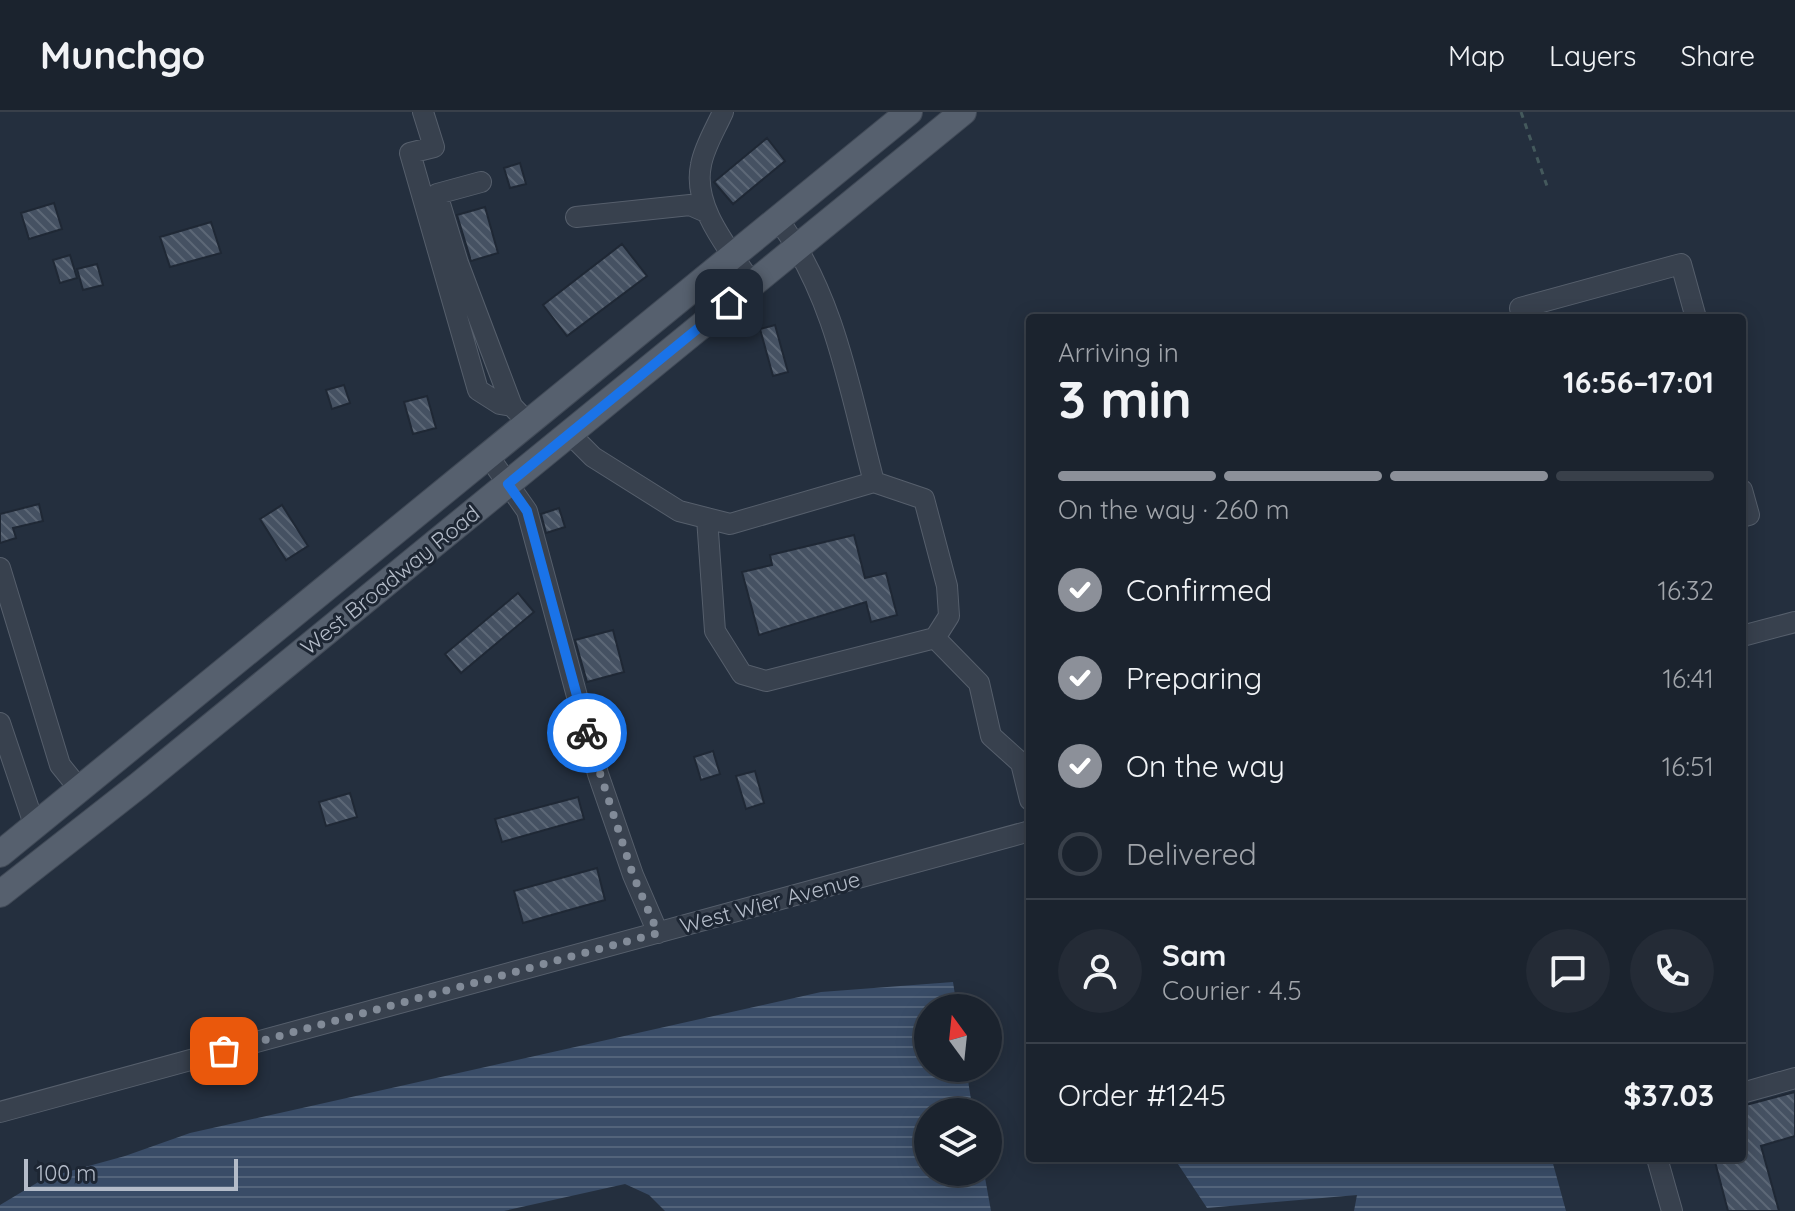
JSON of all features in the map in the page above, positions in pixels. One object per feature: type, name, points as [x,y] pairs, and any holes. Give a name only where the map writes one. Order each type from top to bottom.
[{"type":"main road","name":"West Broadway Road","points":[[0,854],[489,457],[520,415],[734,257],[909,112]]},
{"type":"main road","name":"West Broadway Road","points":[[0,894],[225,715],[963,112]]},
{"type":"main road","points":[[205,689],[225,715]]},
{"type":"main road","points":[[35,827],[55,853]]},
{"type":"street","points":[[423,112],[434,147],[410,153],[478,390],[520,415]]},
{"type":"street","points":[[723,112],[701,164],[699,188],[706,212],[752,284]]},
{"type":"street","points":[[481,182],[437,194],[458,263],[520,415]]},
{"type":"street","points":[[576,217],[690,205],[706,212]]},
{"type":"street","points":[[779,221],[798,246],[826,302],[874,482]]},
{"type":"street","points":[[1521,313],[1681,264],[1695,314]]},
{"type":"street","points":[[570,434],[593,457],[679,511],[707,518],[730,524],[874,482],[924,499],[947,586],[949,616],[935,638],[766,681],[742,674],[715,631],[707,518]]},
{"type":"street","points":[[489,457],[527,511],[598,774],[633,875],[658,933]]},
{"type":"street","points":[[0,568],[60,765],[81,791]]},
{"type":"street","points":[[1746,635],[1795,622]]},
{"type":"street","points":[[935,638],[979,683],[991,736],[1021,763],[1026,784]]},
{"type":"street","points":[[0,723],[35,827]]},
{"type":"street","name":"West Wier Avenue","points":[[0,1112],[1026,832]]},
{"type":"street","points":[[1746,1092],[1795,1078]]},
{"type":"street","points":[[1658,1162],[1672,1211]]},
{"type":"path","points":[[1521,112],[1547,186]]},
{"type":"water","points":[[953,982],[955,994],[914,994],[914,1082],[968,1082],[971,1098],[914,1098],[914,1186],[987,1186],[991,1211],[665,1211],[649,1195],[625,1184],[504,1211],[0,1211],[0,1205],[45,1178],[125,1156],[190,1133],[821,992]]},
{"type":"water","points":[[1177,1162],[1553,1162],[1566,1211],[1354,1211],[1357,1195],[1207,1208]]},
{"type":"building","points":[[767,138],[785,161],[733,204],[714,182]]},
{"type":"building","points":[[520,163],[526,184],[510,188],[504,168]]},
{"type":"building","points":[[54,203],[62,229],[29,239],[21,213]]},
{"type":"building","points":[[485,207],[498,253],[471,261],[457,215]]},
{"type":"building","points":[[211,222],[221,253],[170,267],[160,237]]},
{"type":"building","points":[[622,244],[647,276],[567,336],[543,305]]},
{"type":"building","points":[[70,255],[77,278],[60,283],[53,260]]},
{"type":"building","points":[[97,264],[103,285],[83,290],[77,269]]},
{"type":"building","points":[[775,325],[788,372],[773,376],[760,329]]},
{"type":"building","points":[[344,385],[350,403],[332,409],[326,390]]},
{"type":"building","points":[[427,396],[436,428],[413,434],[404,402]]},
{"type":"building","points":[[39,504],[43,521],[13,528],[16,538],[0,543],[0,514]]},
{"type":"building","points":[[282,505],[308,546],[286,560],[260,519]]},
{"type":"building","points":[[559,508],[565,527],[546,533],[541,514]]},
{"type":"building","points":[[854,535],[865,578],[886,573],[897,615],[871,622],[866,602],[759,635],[742,572],[772,565],[770,555]]},
{"type":"building","points":[[518,593],[534,612],[461,673],[445,654]]},
{"type":"building","points":[[613,630],[624,672],[587,682],[575,640]]},
{"type":"building","points":[[713,751],[720,774],[701,780],[694,757]]},
{"type":"building","points":[[755,771],[764,803],[746,809],[736,776]]},
{"type":"building","points":[[350,793],[357,817],[326,826],[319,802]]},
{"type":"building","points":[[578,797],[584,819],[502,842],[495,819]]},
{"type":"building","points":[[597,868],[605,900],[523,923],[514,891]]},
{"type":"building","points":[[1795,1092],[1795,1136],[1761,1146],[1779,1211],[1728,1211],[1715,1162],[1746,1162],[1746,1105]]},
{"type":"way so far","points":[[224,1051],[658,933],[633,875],[587,733]]},
{"type":"route","points":[[587,733],[527,511],[508,484],[729,303]]}]
